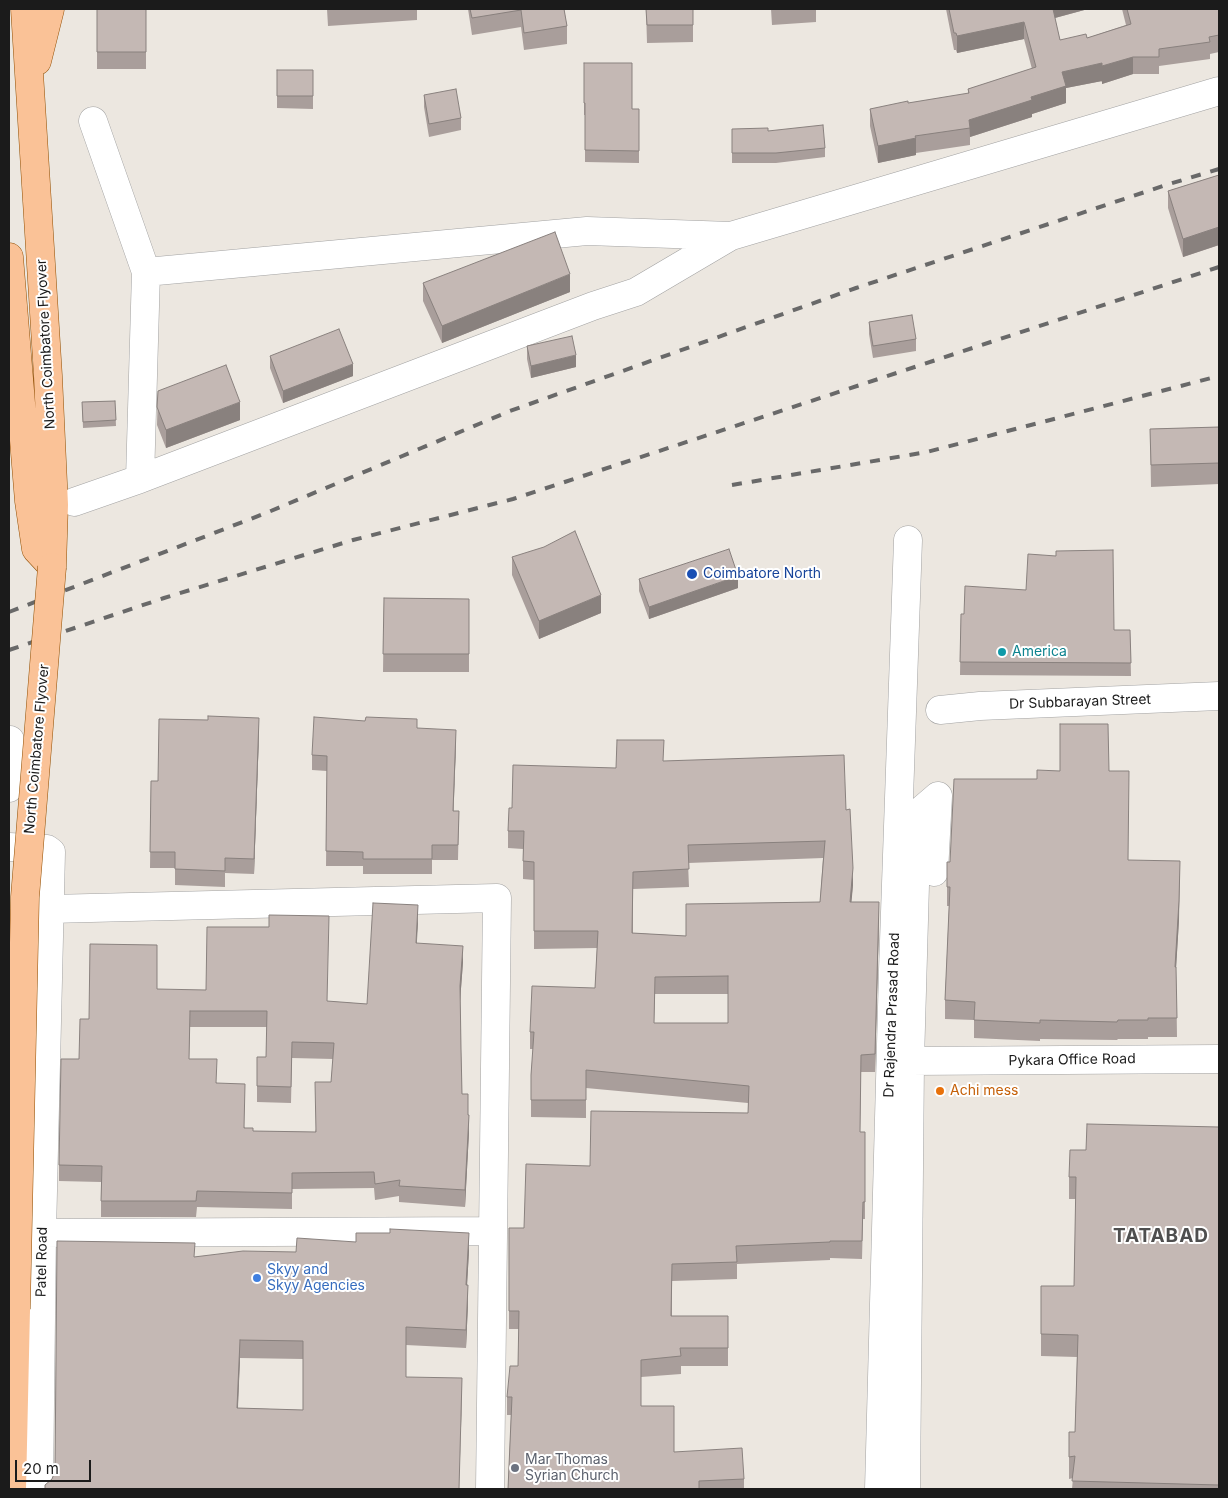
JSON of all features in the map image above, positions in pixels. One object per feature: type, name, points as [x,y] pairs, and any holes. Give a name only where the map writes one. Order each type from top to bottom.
[{"type":"main road","name":"North Coimbatore Flyover","points":[[12,1489],[25,897],[52,568],[54,505],[48,376],[25,9]]},
{"type":"main road","points":[[30,85],[50,9]]},
{"type":"main road","points":[[9,257],[29,501],[36,549],[52,568]]},
{"type":"street","points":[[74,502],[140,480],[593,306],[636,292],[731,236],[1219,91]]},
{"type":"street","points":[[93,121],[146,272],[140,480]]},
{"type":"street","points":[[146,272],[587,231],[731,236]]},
{"type":"street","name":"Dr Rajendra Prasad Road","points":[[879,1489],[893,980],[908,540]]},
{"type":"street","name":"Dr Subbarayan Street","points":[[940,710],[980,706],[1219,696]]},
{"type":"street","points":[[9,788],[10,740]]},
{"type":"street","points":[[906,1489],[915,1387],[917,814],[938,796],[917,1061]]},
{"type":"street","name":"Patel Road","points":[[9,847],[47,848],[50,851],[39,1489]]},
{"type":"street","points":[[50,909],[498,898],[490,1489]]},
{"type":"street","name":"Pykara Office Road","points":[[917,1061],[1219,1059]]},
{"type":"street","points":[[42,1233],[493,1231]]},
{"type":"street","points":[[915,1387],[924,1489]]},
{"type":"building","points":[[97,9],[146,9],[146,52],[97,52]]},
{"type":"building","points":[[470,9],[564,9],[567,26],[524,33],[521,10],[472,18]]},
{"type":"building","points":[[646,9],[693,9],[693,25],[647,25]]},
{"type":"building","points":[[949,9],[1053,9],[1060,40],[1086,34],[1087,38],[1131,24],[1127,9],[1219,9],[1219,35],[1209,37],[1210,42],[1159,49],[1159,57],[1133,57],[1102,66],[1102,63],[1062,72],[1066,86],[1031,97],[1032,100],[969,120],[970,128],[915,136],[916,138],[878,146],[870,109],[908,101],[908,103],[969,93],[968,89],[1036,67],[1024,22],[957,36],[954,33]]},
{"type":"building","points":[[584,63],[632,63],[632,109],[639,109],[639,151],[585,150]]},
{"type":"building","points":[[277,70],[313,70],[313,96],[277,96]]},
{"type":"building","points":[[456,89],[461,118],[429,124],[424,95]]},
{"type":"building","points":[[823,125],[825,148],[776,153],[732,153],[732,129],[768,128],[768,131]]},
{"type":"building","points":[[1219,175],[1219,227],[1183,239],[1168,191]]},
{"type":"building","points":[[555,232],[570,274],[442,326],[423,283]]},
{"type":"building","points":[[912,315],[916,339],[873,346],[869,322]]},
{"type":"building","points":[[339,329],[353,364],[283,391],[270,356]]},
{"type":"building","points":[[572,336],[576,355],[531,366],[527,346]]},
{"type":"building","points":[[226,365],[240,402],[166,430],[157,407],[158,391]]},
{"type":"building","points":[[115,401],[116,420],[83,422],[82,402]]},
{"type":"building","points":[[1219,427],[1219,463],[1151,465],[1150,429]]},
{"type":"building","points":[[575,531],[601,595],[539,621],[512,557],[544,547]]},
{"type":"building","points":[[729,549],[738,576],[649,607],[639,579]]},
{"type":"building","points":[[1113,550],[1114,630],[1130,630],[1131,663],[960,662],[961,614],[964,614],[965,586],[1026,590],[1028,554],[1056,556],[1056,551]]},
{"type":"building","points":[[384,598],[469,599],[469,654],[383,654]]},
{"type":"building","points":[[208,716],[259,718],[254,859],[225,858],[225,871],[175,869],[175,852],[150,852],[151,781],[158,781],[159,719],[208,720]]},
{"type":"building","points":[[314,717],[365,721],[366,717],[417,719],[417,728],[456,730],[453,811],[459,811],[458,845],[432,845],[432,859],[363,859],[363,852],[326,851],[327,756],[312,755]]},
{"type":"building","points":[[1060,724],[1108,724],[1109,771],[1129,771],[1128,860],[1180,861],[1175,967],[1177,1018],[1118,1020],[1117,1022],[1040,1020],[1040,1023],[974,1020],[975,1002],[945,1000],[950,887],[947,887],[947,862],[950,862],[954,779],[1037,779],[1037,770],[1060,771]]},
{"type":"building","points":[[617,740],[664,740],[663,761],[844,755],[846,810],[850,809],[853,868],[850,902],[879,902],[875,1054],[861,1055],[860,1132],[865,1132],[865,1202],[863,1202],[862,1241],[736,1246],[737,1262],[672,1264],[671,1316],[728,1316],[728,1348],[680,1348],[681,1356],[641,1360],[641,1406],[674,1406],[674,1452],[742,1448],[744,1479],[699,1481],[699,1489],[508,1489],[512,1397],[507,1397],[510,1366],[518,1366],[519,1311],[509,1311],[509,1228],[524,1228],[526,1164],[590,1166],[591,1111],[748,1113],[749,1086],[586,1070],[586,1100],[531,1100],[534,1032],[530,1032],[532,986],[595,988],[598,931],[534,931],[534,862],[523,861],[524,831],[508,831],[509,808],[512,808],[513,765],[616,768]],"holes":[[[825,841],[820,902],[686,904],[686,936],[632,933],[633,872],[689,869],[688,845]],[[728,976],[728,1023],[654,1023],[655,977]]]},
{"type":"building","points":[[373,903],[418,905],[416,943],[463,946],[460,986],[462,1094],[468,1094],[469,1115],[465,1190],[399,1186],[400,1180],[375,1184],[374,1172],[292,1173],[292,1193],[197,1191],[196,1201],[101,1201],[102,1166],[59,1165],[61,1059],[79,1059],[80,1019],[89,1019],[90,944],[157,945],[157,989],[206,990],[207,927],[269,927],[269,915],[329,916],[327,1001],[367,1004]],"holes":[[[190,1011],[267,1011],[266,1057],[257,1057],[257,1086],[291,1087],[292,1042],[334,1043],[331,1082],[315,1082],[316,1132],[253,1131],[253,1128],[244,1128],[245,1084],[216,1083],[217,1059],[189,1059]]]},
{"type":"building","points":[[1087,1124],[1219,1127],[1219,1485],[1072,1481],[1075,1456],[1069,1457],[1069,1432],[1075,1432],[1078,1335],[1041,1334],[1041,1286],[1074,1286],[1076,1177],[1069,1177],[1070,1150],[1086,1150]]},
{"type":"building","points":[[390,1229],[469,1233],[466,1330],[406,1327],[406,1377],[462,1378],[459,1489],[45,1489],[45,1485],[52,1479],[55,1471],[57,1241],[195,1243],[194,1257],[243,1251],[296,1252],[297,1238],[356,1242],[356,1233],[390,1233]],"holes":[[[240,1340],[303,1341],[303,1410],[237,1408]]]},
{"type":"railway","points":[[9,612],[266,513],[510,411],[856,288],[1219,169]]},
{"type":"railway","points":[[9,650],[164,598],[353,540],[513,499],[1219,267]]},
{"type":"railway","points":[[732,485],[927,452],[1219,376]]},
{"type":"place","name":"Coimbatore North","points":[[692,574]]},
{"type":"place","name":"America","points":[[1002,652]]},
{"type":"place","name":"Achi mess","points":[[940,1091]]},
{"type":"place","name":"Skyy and Skyy Agencies","points":[[257,1278]]},
{"type":"place","name":"Mar Thomas Syrian Church","points":[[515,1468]]},
{"type":"district","name":"TATABAD","points":[[1161,1236]]}]
